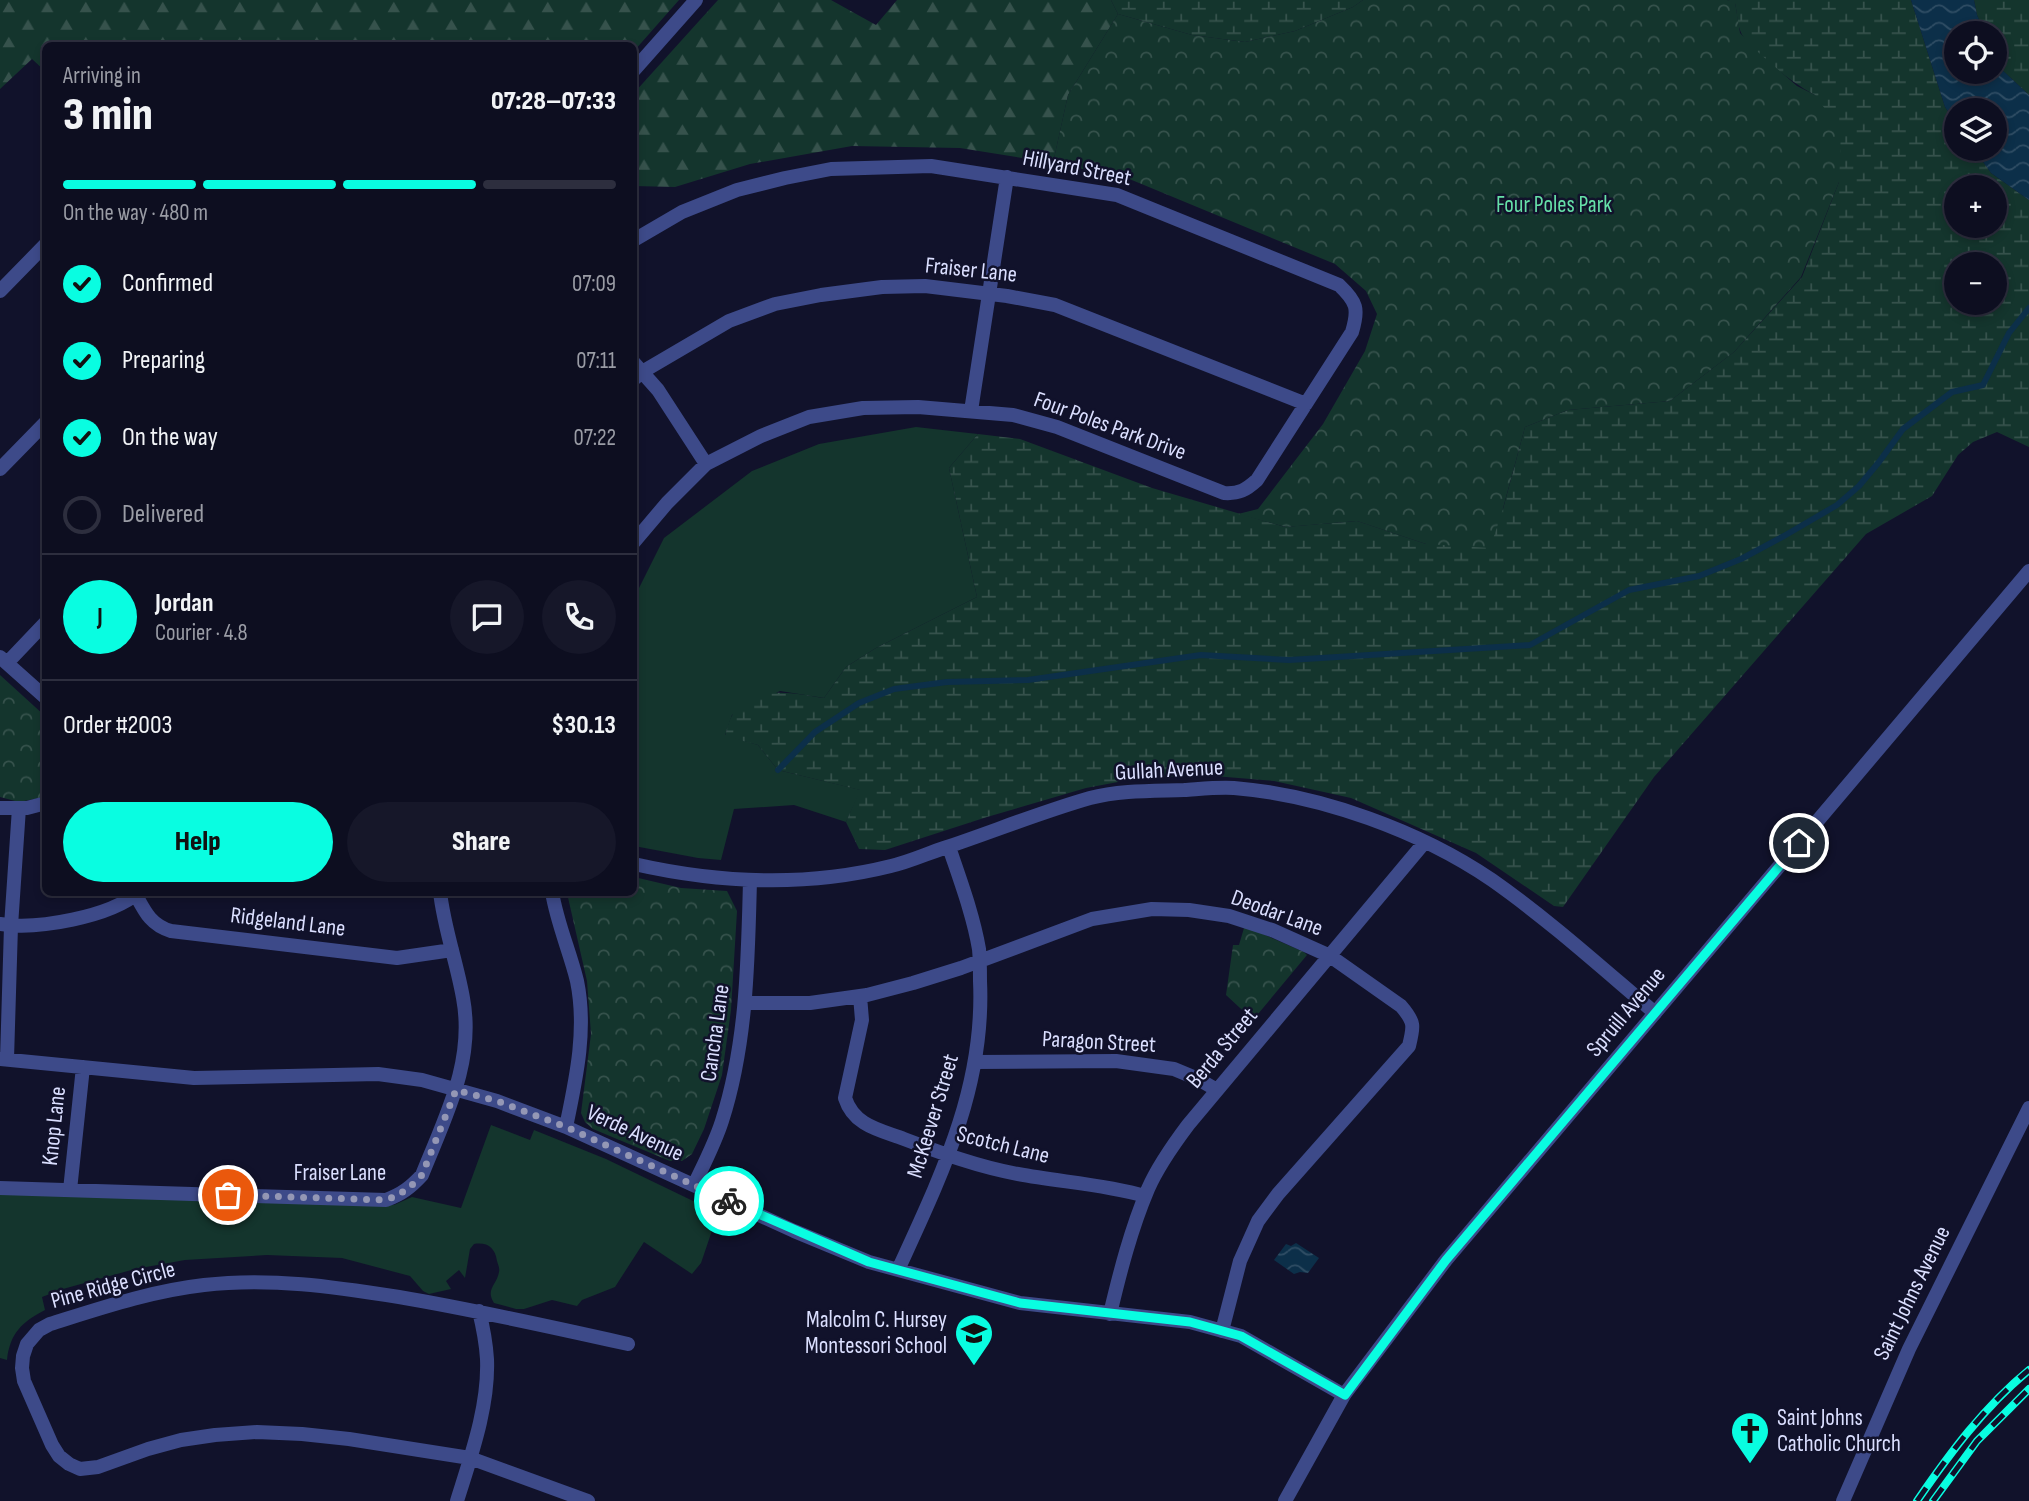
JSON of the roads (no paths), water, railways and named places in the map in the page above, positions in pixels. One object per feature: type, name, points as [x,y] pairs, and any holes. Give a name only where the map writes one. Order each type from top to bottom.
[{"type":"street","points":[[637,65],[696,0]]},
{"type":"street","name":"Hillyard Street","points":[[637,238],[682,212],[737,190],[785,178],[831,169],[930,166],[1117,195],[1339,285],[1354,303],[1357,316],[1352,332],[1257,480],[1246,490],[1236,494]]},
{"type":"street","points":[[971,411],[1007,177]]},
{"type":"street","points":[[0,292],[42,248]]},
{"type":"street","name":"Fraiser Lane","points":[[637,371],[729,321],[775,304],[882,287],[925,286],[989,293],[1055,305],[1306,404]]},
{"type":"street","points":[[637,373],[658,390],[706,464]]},
{"type":"street","name":"Four Poles Park Drive","points":[[637,538],[706,464],[761,436],[808,418],[863,408],[918,407],[1013,415],[1058,427],[1224,493],[1236,494]]},
{"type":"street","points":[[0,469],[42,426]]},
{"type":"street","name":"Spruill Avenue","points":[[1285,1501],[1345,1395],[1446,1260],[2029,571]]},
{"type":"street","points":[[42,626],[3,660],[42,694]]},
{"type":"street","name":"Gullah Avenue","points":[[637,865],[670,872],[750,880],[833,877],[892,866],[1093,798],[1166,790],[1233,788],[1301,799],[1374,819],[1424,843],[1490,879],[1532,910],[1655,1013]]},
{"type":"street","points":[[0,808],[42,804]]},
{"type":"street","points":[[4,1059],[5,925],[19,808]]},
{"type":"street","name":"Berda Street","points":[[1110,1314],[1145,1196],[1166,1154],[1424,843]]},
{"type":"street","name":"McKeever Street","points":[[898,1270],[949,1156],[966,1102],[979,1045],[979,951],[970,910],[948,847]]},
{"type":"street","name":"Cancha Lane","points":[[694,1185],[722,1123],[738,1056],[745,1003],[750,880]]},
{"type":"street","points":[[5,925],[65,923],[128,901],[134,896]]},
{"type":"street","name":"Ridgeland Lane","points":[[138,896],[148,918],[159,927],[171,931],[397,958],[452,950]]},
{"type":"street","name":"Fraiser Lane","points":[[0,1188],[386,1200],[399,1195],[422,1175],[456,1090],[465,1053],[464,1000],[441,896]]},
{"type":"street","points":[[553,896],[577,984],[580,1021],[581,1046],[566,1127]]},
{"type":"street","name":"Deodar Lane","points":[[745,1003],[810,1003],[860,996],[913,983],[1092,919],[1152,909],[1189,910],[1228,916],[1272,930],[1329,956],[1401,1006],[1410,1016],[1414,1028],[1409,1046],[1278,1194],[1258,1221],[1240,1261],[1222,1331]]},
{"type":"street","name":"Scotch Lane","points":[[860,996],[862,1020],[845,1098],[856,1118],[870,1126],[949,1156],[1014,1174],[1121,1189],[1145,1196]]},
{"type":"street","name":"Verde Avenue","points":[[4,1059],[194,1078],[378,1074],[422,1080],[497,1101],[566,1127],[869,1262],[1020,1303],[1190,1322],[1241,1336],[1345,1395]]},
{"type":"street","name":"Paragon Street","points":[[975,1062],[1115,1061],[1174,1069],[1217,1090]]},
{"type":"street","name":"Knop Lane","points":[[70,1190],[83,1067]]},
{"type":"street","name":"Saint Johns Avenue","points":[[1843,1501],[1909,1349],[2029,1108]]},
{"type":"street","name":"Pine Ridge Circle","points":[[588,1501],[470,1458],[302,1434],[257,1432],[181,1440],[98,1467],[80,1469],[59,1456],[52,1446],[24,1381],[23,1356],[27,1345],[39,1330],[50,1324],[126,1300],[206,1284],[260,1283],[340,1287],[479,1311],[628,1344]]},
{"type":"street","points":[[457,1501],[481,1413],[486,1380],[487,1358],[479,1311]]},
{"type":"water","points":[[1911,0],[1974,0],[1980,21],[1944,21],[1944,84],[2007,84],[2007,74],[2029,95],[2029,200],[2007,184],[2007,175],[1994,175],[1982,161],[2007,161],[2007,98],[1944,98],[1944,104]]},
{"type":"water","points":[[1296,1243],[1319,1258],[1308,1273],[1294,1274],[1274,1260],[1286,1244],[1291,1246]]},
{"type":"waterway","points":[[778,770],[815,732],[859,703],[894,689],[947,682],[1028,680],[1201,655],[1289,660],[1530,645],[1629,590],[1699,576],[1741,559],[1837,505],[1859,486],[1903,429],[1952,392],[1983,385],[2009,333],[2029,308]]},
{"type":"railway","points":[[1917,1501],[1968,1431],[1997,1399],[2029,1370]]},
{"type":"railway","points":[[1933,1501],[1977,1441],[2029,1389]]},
{"type":"place","name":"Malcolm C. Hursey Montessori School","points":[[974,1367]]},
{"type":"place","name":"Saint Johns Catholic Church","points":[[1750,1465]]},
{"type":"park label","name":"Four Poles Park","points":[[1554,205]]}]
